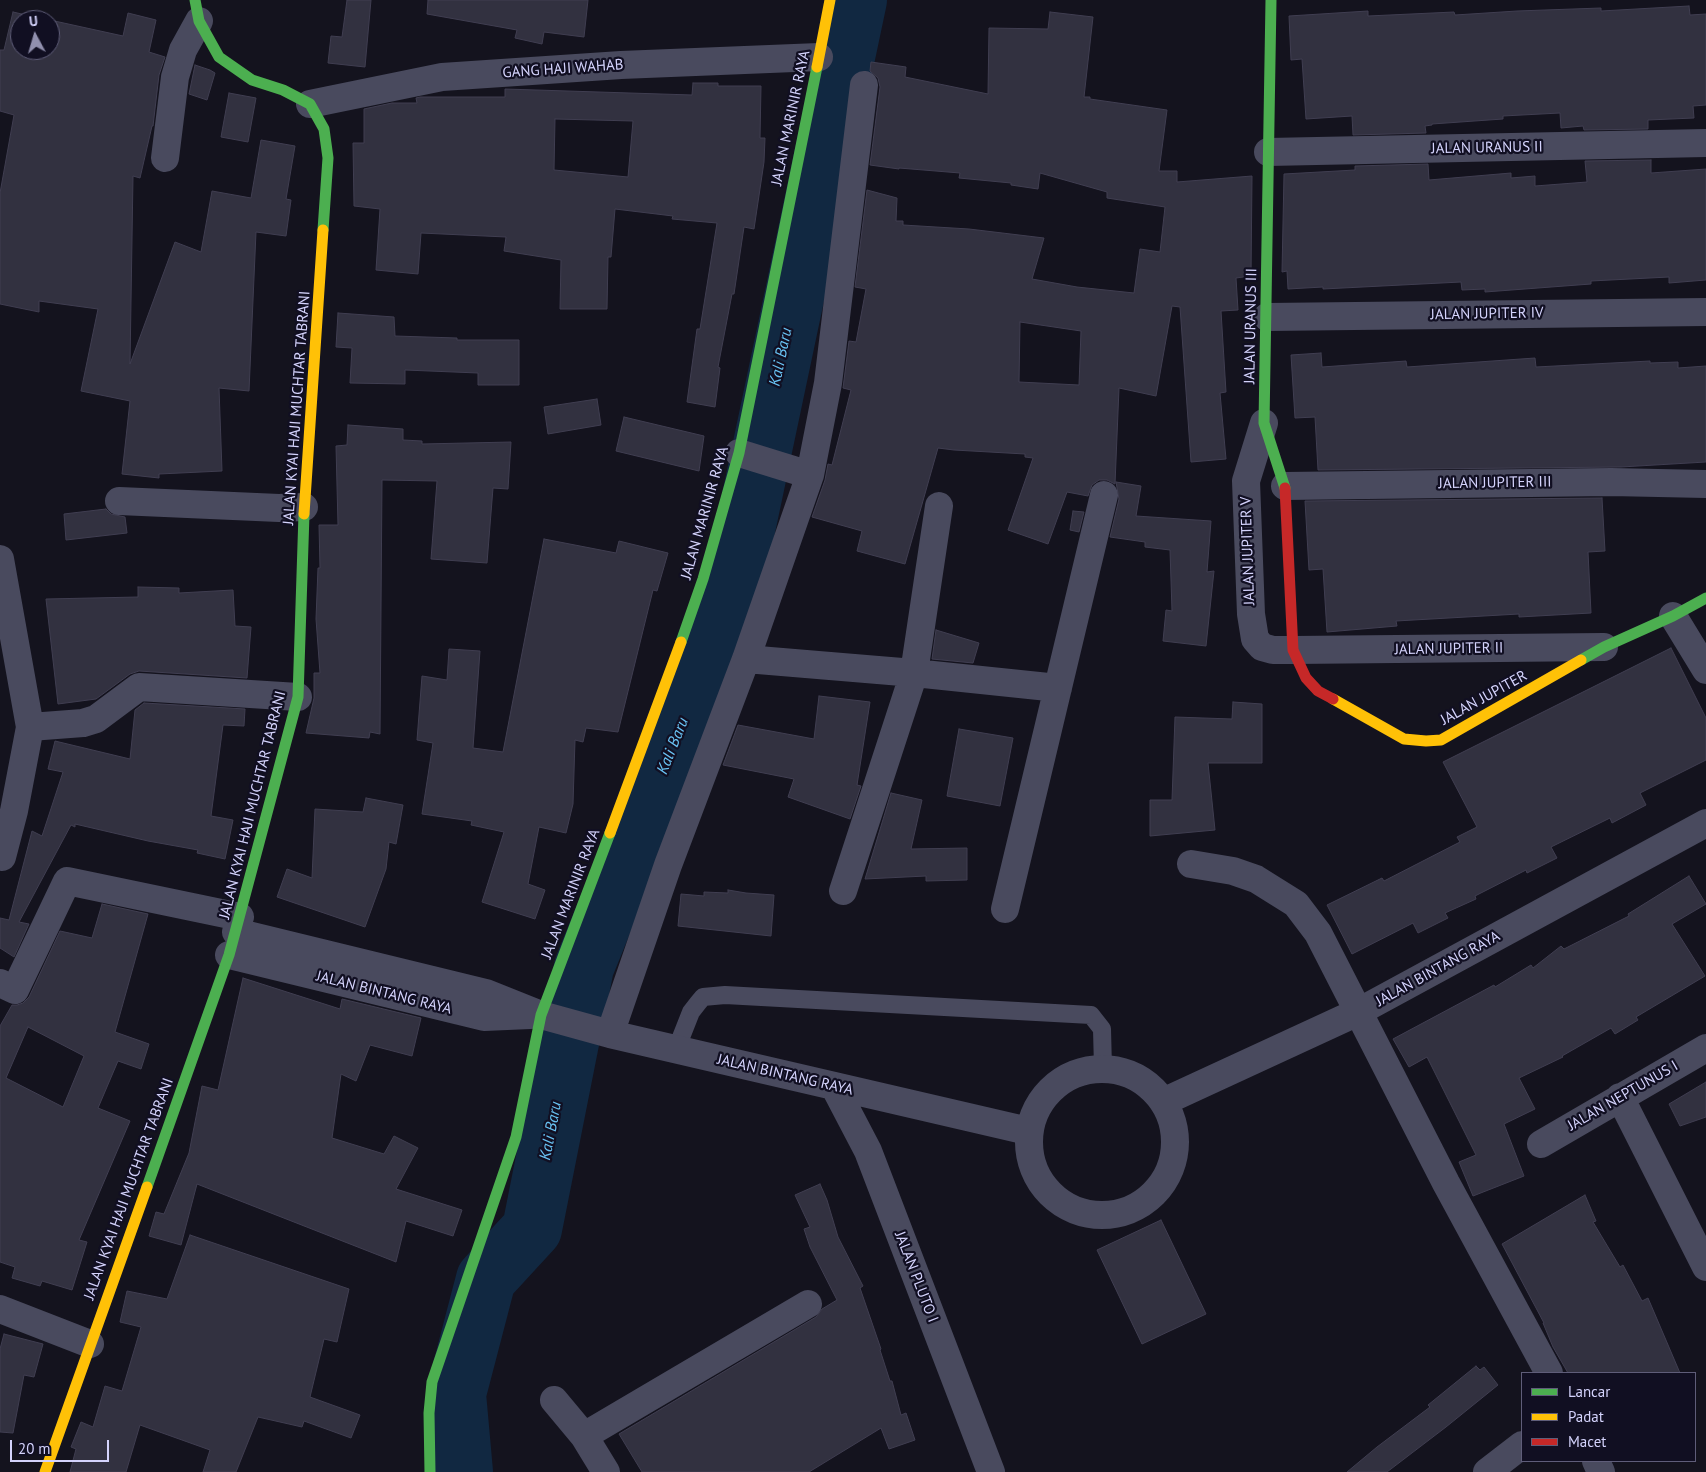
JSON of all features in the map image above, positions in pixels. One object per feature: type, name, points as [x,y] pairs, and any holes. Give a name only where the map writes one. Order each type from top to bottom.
[{"type":"street","name":"JALAN MARINIR RAYA","points":[[430,1472],[429,1413],[432,1382],[516,1137],[545,1016],[673,666],[743,454],[830,0]]},
{"type":"street","name":"JALAN URANUS III","points":[[1271,0],[1264,423],[1285,486],[1293,650]]},
{"type":"street","points":[[197,11],[219,57],[252,80],[283,90],[310,104]]},
{"type":"street","points":[[165,158],[176,77],[183,50],[197,11]]},
{"type":"street","name":"GANG HAJI WAHAB","points":[[310,104],[442,77],[621,65],[818,58]]},
{"type":"street","points":[[604,1032],[746,659],[828,383],[864,85]]},
{"type":"street","name":"JALAN KYAI HAJI MUCHTAR TABRANI","points":[[45,1472],[235,935],[298,697],[304,507],[328,158],[324,129],[310,104]]},
{"type":"street","name":"JALAN URANUS II","points":[[1268,152],[1706,144]]},
{"type":"street","name":"JALAN JUPITER IV","points":[[1267,317],[1706,312]]},
{"type":"street","name":"JALAN JUPITER V","points":[[1264,423],[1246,481],[1251,614],[1255,639],[1262,647],[1273,650],[1293,650]]},
{"type":"street","points":[[743,454],[800,472]]},
{"type":"street","name":"JALAN JUPITER III","points":[[1285,486],[1611,482],[1706,484]]},
{"type":"street","points":[[1005,909],[1104,495]]},
{"type":"street","points":[[119,501],[279,508],[304,507]]},
{"type":"street","points":[[843,891],[914,673],[939,506]]},
{"type":"street","points":[[0,559],[30,727],[14,812],[2,857]]},
{"type":"street","name":"JALAN JUPITER","points":[[1293,650],[1306,678],[1318,691],[1404,739],[1440,740],[1604,647],[1673,616],[1706,598]]},
{"type":"street","points":[[1673,616],[1706,670]]},
{"type":"street","name":"JALAN JUPITER II","points":[[1293,650],[1604,647]]},
{"type":"street","points":[[746,659],[914,673],[1058,688]]},
{"type":"street","points":[[30,727],[83,723],[96,719],[139,687],[298,697]]},
{"type":"street","name":"JALAN BINTANG RAYA","points":[[1163,1102],[1358,1012],[1706,822]]},
{"type":"street","points":[[1191,864],[1233,871],[1256,879],[1296,904],[1318,933],[1451,1191],[1548,1372]]},
{"type":"street","name":"JALAN BINTANG RAYA","points":[[0,983],[15,990],[67,881],[484,1017],[545,1016],[676,1050],[1028,1131]]},
{"type":"street","name":"JALAN NEPTUNUS I","points":[[1541,1144],[1706,1048]]},
{"type":"street","points":[[1103,1068],[1138,1077],[1163,1102],[1173,1125],[1174,1151],[1167,1175],[1152,1196],[1130,1209],[1104,1215],[1079,1211],[1056,1200],[1039,1180],[1030,1157],[1028,1131],[1042,1098],[1069,1076],[1103,1068]]},
{"type":"street","name":"JALAN PLUTO I","points":[[834,1086],[868,1152],[991,1472]]},
{"type":"street","points":[[1620,1097],[1706,1267]]},
{"type":"street","points":[[584,1436],[808,1304]]},
{"type":"street","points":[[0,1309],[90,1344]]},
{"type":"street","points":[[554,1400],[584,1436],[606,1472]]},
{"type":"street","points":[[1487,1472],[1521,1447]]},
{"type":"lane","points":[[676,1050],[691,1012],[703,997],[725,995],[1091,1014],[1102,1029],[1103,1068]]},
{"type":"building","points":[[347,0],[371,0],[365,67],[328,63],[331,36],[342,37]]},
{"type":"building","points":[[428,0],[588,0],[584,37],[544,32],[542,44],[515,38],[517,30],[427,14]]},
{"type":"building","points":[[1689,6],[1690,15],[1706,14],[1706,105],[1693,106],[1694,118],[1648,120],[1648,129],[1584,130],[1583,126],[1561,128],[1560,113],[1503,116],[1503,119],[1432,124],[1425,126],[1426,133],[1353,135],[1352,116],[1306,119],[1302,59],[1291,60],[1289,16],[1368,11],[1368,16],[1454,12],[1455,15],[1601,8],[1601,11]]},
{"type":"building","points":[[1050,12],[1093,17],[1084,97],[1167,110],[1159,171],[1177,171],[1177,182],[1252,176],[1251,276],[1236,278],[1238,310],[1221,311],[1226,392],[1220,393],[1226,459],[1191,462],[1180,307],[1172,306],[1156,396],[1119,388],[1115,484],[1107,480],[1099,480],[1092,485],[1088,496],[1067,492],[1048,544],[1008,530],[1033,458],[1025,457],[1025,454],[938,448],[905,564],[857,551],[862,531],[812,517],[825,480],[828,464],[832,465],[851,390],[843,388],[849,341],[856,342],[866,289],[855,287],[867,190],[897,198],[896,221],[903,221],[903,225],[969,229],[1044,238],[1032,279],[1077,287],[1134,293],[1140,249],[1160,252],[1165,207],[1107,198],[1107,192],[1040,173],[1038,189],[1011,185],[1011,183],[959,178],[960,173],[870,165],[880,87],[878,78],[870,71],[871,62],[906,67],[905,77],[988,94],[989,28],[1048,29]],"holes":[[[1020,322],[1081,331],[1079,385],[1019,382]]]},
{"type":"building","points":[[128,13],[156,20],[149,52],[165,57],[159,75],[153,126],[140,178],[133,176],[130,364],[175,242],[201,252],[212,191],[251,198],[261,140],[295,146],[286,199],[291,200],[286,236],[256,232],[249,391],[219,388],[222,471],[159,474],[159,478],[122,474],[130,401],[81,391],[98,309],[39,301],[39,312],[0,304],[0,193],[14,115],[0,111],[0,50],[4,50],[10,25],[10,60],[60,60],[60,22],[123,36]]},
{"type":"building","points":[[195,65],[215,73],[207,100],[189,94]]},
{"type":"building","points":[[693,83],[718,83],[718,86],[761,86],[760,138],[765,138],[764,162],[754,229],[744,227],[734,294],[732,294],[718,367],[720,368],[715,407],[687,402],[697,329],[700,329],[717,223],[672,219],[673,216],[615,209],[611,257],[608,257],[607,309],[560,309],[561,260],[504,251],[506,237],[421,233],[418,274],[376,270],[380,209],[354,206],[353,143],[364,143],[364,109],[392,103],[417,103],[416,98],[420,97],[505,97],[505,89],[692,95]],"holes":[[[555,119],[633,121],[628,177],[554,170]]]},
{"type":"building","points":[[229,93],[256,98],[248,142],[221,137]]},
{"type":"building","points":[[1651,160],[1651,173],[1706,169],[1706,280],[1669,283],[1669,277],[1591,281],[1591,284],[1485,292],[1485,289],[1462,290],[1461,282],[1288,289],[1287,271],[1282,272],[1284,174],[1355,170],[1355,166],[1428,164],[1429,180],[1511,173],[1511,178],[1535,176],[1535,186],[1587,182],[1585,161]]},
{"type":"building","points":[[338,313],[394,317],[395,336],[457,338],[457,340],[519,340],[519,385],[478,385],[478,373],[405,370],[405,384],[350,383],[352,348],[336,347]]},
{"type":"building","points":[[1321,353],[1322,367],[1406,361],[1407,367],[1535,358],[1536,367],[1650,361],[1650,363],[1678,362],[1678,368],[1706,366],[1706,462],[1621,467],[1318,470],[1315,417],[1295,418],[1291,355]]},
{"type":"building","points":[[597,399],[601,425],[548,434],[544,407]]},
{"type":"building","points":[[624,417],[704,436],[699,471],[616,451]]},
{"type":"building","points":[[348,425],[403,429],[403,440],[422,441],[422,444],[511,442],[508,489],[493,488],[487,563],[431,559],[437,481],[382,480],[380,734],[370,732],[369,738],[306,733],[314,698],[314,673],[320,673],[316,619],[318,568],[320,568],[319,525],[338,525],[336,446],[347,445]]},
{"type":"building","points":[[1116,482],[1141,486],[1136,516],[1211,521],[1207,572],[1214,571],[1206,646],[1163,641],[1166,610],[1172,611],[1170,550],[1145,547],[1145,542],[1110,537],[1119,499]]},
{"type":"building","points":[[1602,498],[1605,551],[1588,552],[1591,613],[1519,617],[1519,614],[1396,621],[1397,626],[1327,632],[1323,569],[1309,570],[1305,501]]},
{"type":"building","points":[[106,509],[111,514],[125,517],[127,533],[66,540],[64,514]]},
{"type":"building","points":[[1073,511],[1084,512],[1079,532],[1070,530]]},
{"type":"building","points":[[544,539],[616,553],[619,541],[668,553],[657,591],[653,590],[618,732],[586,728],[583,742],[575,740],[573,804],[566,833],[539,827],[528,884],[545,890],[535,919],[482,902],[504,832],[471,825],[472,821],[422,814],[433,743],[417,740],[422,676],[447,680],[449,649],[480,651],[473,748],[503,752]]},
{"type":"building","points":[[138,587],[179,588],[179,593],[233,590],[235,626],[251,627],[247,678],[139,671],[130,674],[96,699],[58,704],[46,599],[138,597]]},
{"type":"building","points":[[936,630],[979,643],[973,663],[932,659]]},
{"type":"building","points":[[1671,648],[1706,718],[1706,760],[1640,793],[1646,805],[1612,823],[1610,818],[1551,847],[1557,858],[1527,873],[1526,870],[1475,896],[1476,899],[1445,913],[1448,918],[1418,933],[1413,923],[1352,954],[1327,905],[1382,878],[1384,881],[1460,842],[1457,837],[1477,827],[1443,762]]},
{"type":"building","points":[[819,696],[870,702],[857,785],[861,786],[850,819],[788,797],[794,779],[723,765],[738,725],[814,739]]},
{"type":"building","points":[[1233,702],[1262,704],[1262,763],[1208,763],[1215,830],[1150,836],[1150,800],[1172,800],[1175,717],[1232,719]]},
{"type":"building","points":[[144,703],[245,709],[244,726],[223,725],[211,816],[233,820],[225,859],[197,853],[198,850],[148,841],[75,824],[75,827],[71,825],[19,922],[29,924],[14,957],[0,948],[0,918],[9,920],[32,831],[42,836],[63,772],[48,769],[55,741],[130,759],[135,710]]},
{"type":"building","points":[[959,729],[1013,738],[1000,806],[947,796]]},
{"type":"building","points":[[891,793],[922,800],[911,849],[967,848],[967,880],[926,881],[926,876],[865,879]]},
{"type":"building","points":[[366,798],[403,805],[396,844],[389,842],[386,869],[365,927],[277,897],[287,869],[312,878],[315,809],[363,812]]},
{"type":"building","points":[[1689,876],[1706,904],[1672,924],[1705,976],[1636,1017],[1638,1020],[1615,1034],[1611,1028],[1563,1057],[1519,1078],[1535,1109],[1504,1124],[1524,1176],[1473,1196],[1459,1162],[1476,1155],[1427,1057],[1409,1067],[1393,1039],[1494,985],[1495,987],[1531,965],[1533,968],[1561,946],[1564,949],[1629,916],[1628,914]]},
{"type":"building","points":[[728,890],[774,895],[771,936],[678,926],[681,894],[704,896],[704,892],[728,893]]},
{"type":"building","points":[[102,904],[148,914],[115,1032],[149,1044],[141,1069],[118,1061],[98,1108],[130,1121],[79,1240],[87,1242],[72,1290],[42,1281],[40,1286],[12,1278],[15,1267],[0,1262],[0,1026],[12,1005],[23,1003],[29,997],[60,931],[92,938]],"holes":[[[28,1027],[84,1056],[63,1107],[6,1078]]]},
{"type":"building","points":[[243,978],[340,1009],[342,999],[421,1018],[412,1056],[370,1045],[356,1081],[341,1074],[332,1138],[384,1154],[394,1136],[418,1148],[396,1189],[462,1210],[453,1236],[406,1221],[396,1262],[197,1184],[181,1245],[149,1236],[156,1212],[164,1214],[189,1153],[202,1086],[218,1090]]},
{"type":"building","points":[[1706,1082],[1706,1117],[1680,1126],[1669,1104]]},
{"type":"building","points":[[820,1184],[838,1237],[863,1286],[860,1288],[890,1381],[892,1381],[901,1415],[906,1413],[915,1440],[889,1449],[881,1428],[809,1472],[642,1472],[619,1434],[816,1317],[822,1309],[837,1300],[810,1247],[804,1229],[810,1227],[795,1195]]},
{"type":"building","points":[[1585,1195],[1596,1221],[1593,1222],[1620,1267],[1623,1265],[1642,1301],[1648,1298],[1680,1372],[1567,1372],[1502,1244]]},
{"type":"building","points":[[1161,1220],[1206,1314],[1142,1344],[1097,1250]]},
{"type":"building","points":[[190,1235],[349,1289],[337,1342],[324,1339],[310,1397],[360,1415],[351,1438],[304,1421],[302,1427],[258,1417],[236,1472],[203,1472],[210,1450],[140,1425],[126,1472],[70,1472],[76,1449],[71,1447],[81,1422],[93,1427],[105,1386],[122,1391],[141,1327],[120,1322],[127,1291],[167,1299]]},
{"type":"building","points":[[4,1334],[43,1344],[34,1377],[24,1375],[13,1433],[0,1432],[0,1349]]},
{"type":"building","points":[[1476,1366],[1480,1370],[1484,1367],[1498,1385],[1387,1472],[1347,1472],[1430,1407],[1428,1405]]},
{"type":"waterway","name":"Kali Baru","points":[[463,1472],[456,1394],[486,1279],[532,1229],[584,967],[727,615],[857,0]]},
{"type":"traffic: fast","points":[[195,0],[199,21],[219,57],[252,80],[283,90],[310,104],[324,129],[328,158],[323,230]]},
{"type":"traffic: fast","points":[[1271,0],[1264,423],[1285,488]]},
{"type":"traffic: fast","points":[[681,642],[703,579],[739,453],[817,67]]},
{"type":"traffic: fast","points":[[147,1187],[229,955],[298,697],[304,514]]},
{"type":"traffic: fast","points":[[1581,660],[1706,598]]},
{"type":"traffic: fast","points":[[430,1472],[429,1413],[432,1382],[516,1137],[541,1015],[610,833]]},
{"type":"traffic: slow","points":[[817,67],[830,0]]},
{"type":"traffic: slow","points":[[304,514],[323,230]]},
{"type":"traffic: slow","points":[[610,833],[681,642]]},
{"type":"traffic: slow","points":[[1333,699],[1404,739],[1441,740],[1581,660]]},
{"type":"traffic: slow","points":[[45,1472],[147,1187]]},
{"type":"traffic: jam","points":[[1285,488],[1293,650],[1306,678],[1318,691],[1333,699]]}]
